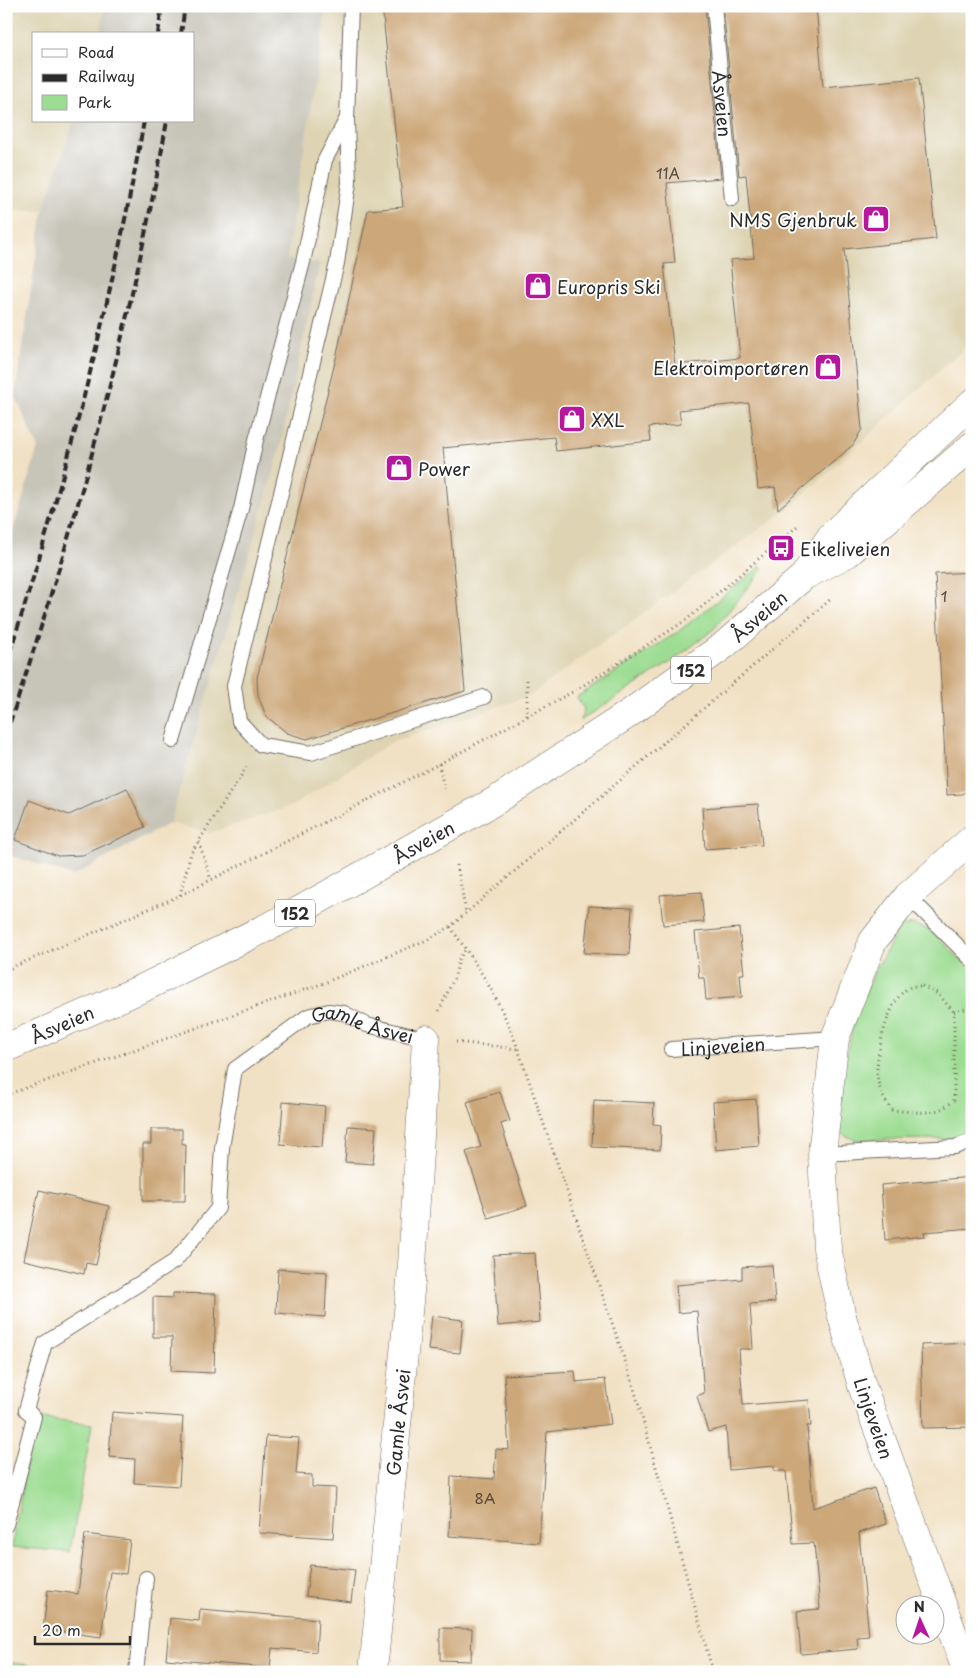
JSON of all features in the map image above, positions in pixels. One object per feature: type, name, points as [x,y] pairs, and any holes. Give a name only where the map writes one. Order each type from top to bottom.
[{"type":"street","name":"Åsveien","points":[[804,576],[832,535],[972,403]]},
{"type":"street","name":"Åsveien","points":[[6,1048],[213,956],[340,889],[495,801],[674,682],[724,646],[804,576],[848,553],[972,446]]},
{"type":"street","name":"Linjeveien","points":[[967,1672],[859,1377],[841,1312],[827,1248],[822,1154],[835,1038],[872,941],[908,896],[972,838]]},
{"type":"street","name":"Gamle Åsvei","points":[[373,1672],[411,1281],[426,1039]]},
{"type":"lane","points":[[351,6],[346,120],[349,184],[337,263],[234,686],[239,721],[260,745],[311,753],[484,697]]},
{"type":"lane","name":"Åsveien","points":[[714,6],[732,199]]},
{"type":"lane","points":[[173,741],[241,509],[284,328],[303,262],[325,160],[346,120]]},
{"type":"lane","points":[[908,896],[972,960]]},
{"type":"lane","name":"Gamle Åsvei","points":[[6,1525],[34,1416],[26,1410],[45,1343],[175,1261],[218,1208],[222,1148],[235,1069],[308,1016],[329,1011],[344,1013],[367,1025],[426,1039]]},
{"type":"lane","name":"Linjeveien","points":[[671,1049],[835,1038]]},
{"type":"lane","points":[[822,1154],[955,1147],[972,1141]]},
{"type":"lane","points":[[136,1672],[146,1578]]},
{"type":"path","points":[[6,970],[180,896],[439,764],[576,690],[685,621],[804,522]]},
{"type":"path","points":[[6,1095],[324,983],[427,940],[450,927],[838,592]]},
{"type":"path","points":[[527,680],[527,717]]},
{"type":"path","points":[[180,896],[191,853],[260,745]]},
{"type":"path","points":[[439,764],[444,789]]},
{"type":"path","points":[[199,841],[211,880]]},
{"type":"path","points":[[456,865],[466,913]]},
{"type":"path","points":[[450,927],[496,995],[518,1049],[632,1382],[713,1672]]},
{"type":"path","points":[[466,949],[459,959],[455,976],[426,1039],[518,1049]]},
{"type":"path","points":[[922,986],[937,993],[954,1012],[954,1100],[948,1106],[930,1113],[892,1110],[884,1100],[877,1072],[879,1048],[894,1001],[909,987],[922,986]]},
{"type":"path","points":[[954,1012],[972,1007]]},
{"type":"shaded area","points":[[6,6],[105,6],[100,32],[32,32],[32,122],[74,122],[43,211],[6,211]]},
{"type":"shaded area","points":[[105,6],[327,6],[287,259],[320,264],[278,457],[170,823],[73,876],[6,854],[6,543],[10,541],[38,447],[15,395],[43,211],[74,122],[195,122],[195,32],[100,32]]},
{"type":"shaded area","points":[[327,6],[972,6],[972,341],[790,507],[529,696],[392,742],[292,806],[209,833],[170,823],[278,457],[320,265],[287,260]]},
{"type":"green space","points":[[761,566],[763,569],[713,630],[671,662],[580,721],[584,709],[577,697],[679,631]]},
{"type":"green space","points":[[913,924],[932,931],[972,971],[972,1131],[950,1139],[856,1140],[842,1134],[836,1119],[838,1093],[855,1017],[876,969],[900,927]]},
{"type":"green space","points":[[34,1417],[92,1424],[70,1552],[12,1547]]},
{"type":"green space","points":[[6,1662],[79,1672],[6,1672]]},
{"type":"building","points":[[382,6],[705,6],[721,178],[667,183],[675,263],[664,264],[675,365],[740,358],[730,260],[754,258],[746,175],[739,176],[723,6],[816,6],[823,87],[919,78],[936,239],[844,249],[862,429],[853,445],[778,509],[775,487],[758,489],[749,403],[679,410],[681,424],[649,427],[651,441],[556,451],[554,437],[443,448],[465,691],[307,739],[287,733],[266,716],[258,695],[257,678],[337,354],[368,210],[403,207]]},
{"type":"building","points":[[972,572],[972,789],[962,794],[947,795],[935,574]]},
{"type":"building","points":[[127,788],[145,827],[83,855],[58,856],[15,840],[29,800],[69,815]]},
{"type":"building","points":[[758,804],[762,845],[705,849],[702,808]]},
{"type":"building","points":[[701,892],[704,922],[663,925],[660,895]]},
{"type":"building","points":[[589,906],[632,908],[629,955],[584,953]]},
{"type":"building","points":[[739,928],[744,974],[740,974],[742,997],[706,1000],[704,978],[699,978],[695,932]]},
{"type":"building","points":[[500,1092],[510,1121],[501,1124],[527,1206],[488,1218],[466,1152],[481,1147],[467,1102]]},
{"type":"building","points":[[756,1099],[759,1146],[716,1150],[713,1102]]},
{"type":"building","points":[[594,1100],[654,1103],[653,1124],[661,1125],[660,1150],[592,1147]]},
{"type":"building","points":[[283,1102],[325,1106],[322,1147],[280,1144]]},
{"type":"building","points":[[348,1126],[376,1128],[373,1164],[345,1162]]},
{"type":"building","points":[[151,1129],[182,1129],[182,1144],[186,1144],[185,1201],[143,1201],[143,1144],[151,1144]]},
{"type":"building","points":[[972,1177],[972,1228],[924,1232],[925,1236],[885,1240],[881,1185]]},
{"type":"building","points":[[39,1190],[109,1206],[96,1265],[86,1263],[84,1274],[24,1260]]},
{"type":"building","points":[[535,1253],[540,1322],[498,1326],[493,1255]]},
{"type":"building","points":[[772,1265],[775,1302],[750,1304],[753,1349],[739,1349],[743,1405],[809,1400],[811,1426],[807,1426],[813,1508],[874,1488],[886,1524],[859,1533],[869,1636],[857,1637],[858,1649],[801,1654],[797,1611],[820,1609],[814,1543],[793,1544],[786,1471],[774,1471],[774,1466],[729,1470],[726,1427],[708,1432],[697,1396],[704,1393],[697,1311],[678,1313],[676,1285],[742,1279],[742,1267]]},
{"type":"building","points":[[278,1269],[327,1272],[325,1317],[276,1313]]},
{"type":"building","points":[[173,1293],[216,1294],[214,1373],[171,1371],[172,1337],[153,1337],[153,1297],[173,1298]]},
{"type":"building","points":[[432,1316],[463,1320],[460,1353],[428,1350]]},
{"type":"building","points":[[972,1343],[972,1427],[923,1428],[921,1345]]},
{"type":"building","points":[[575,1371],[576,1382],[605,1379],[611,1424],[547,1432],[539,1543],[449,1536],[451,1476],[494,1479],[496,1449],[509,1450],[504,1375]]},
{"type":"building","points":[[112,1412],[183,1417],[179,1486],[134,1483],[135,1459],[109,1457]]},
{"type":"building","points":[[266,1436],[299,1438],[296,1474],[312,1475],[312,1487],[336,1488],[333,1538],[259,1533]]},
{"type":"building","points":[[85,1534],[130,1540],[126,1574],[110,1572],[101,1637],[43,1629],[48,1590],[78,1594]]},
{"type":"building","points":[[310,1565],[355,1570],[351,1602],[306,1596]]},
{"type":"building","points":[[200,1609],[318,1619],[316,1652],[272,1648],[270,1668],[166,1659],[170,1618],[199,1621]]},
{"type":"building","points":[[440,1628],[472,1629],[471,1661],[440,1660]]},
{"type":"railway","points":[[158,32],[162,6]]},
{"type":"railway","points":[[181,32],[185,6]]},
{"type":"railway","points":[[6,664],[47,530],[84,395],[117,258],[144,122]]},
{"type":"railway","points":[[6,734],[55,583],[118,354],[136,277],[167,122]]},
{"type":"place","name":"NMS Gjenbruk","points":[[876,219]]},
{"type":"place","name":"Europris Ski","points":[[538,286]]},
{"type":"place","name":"Elektroimportøren","points":[[828,367]]},
{"type":"place","name":"XXL","points":[[572,419]]},
{"type":"place","name":"Power","points":[[399,468]]},
{"type":"place","name":"Eikeliveien","points":[[781,548]]}]
